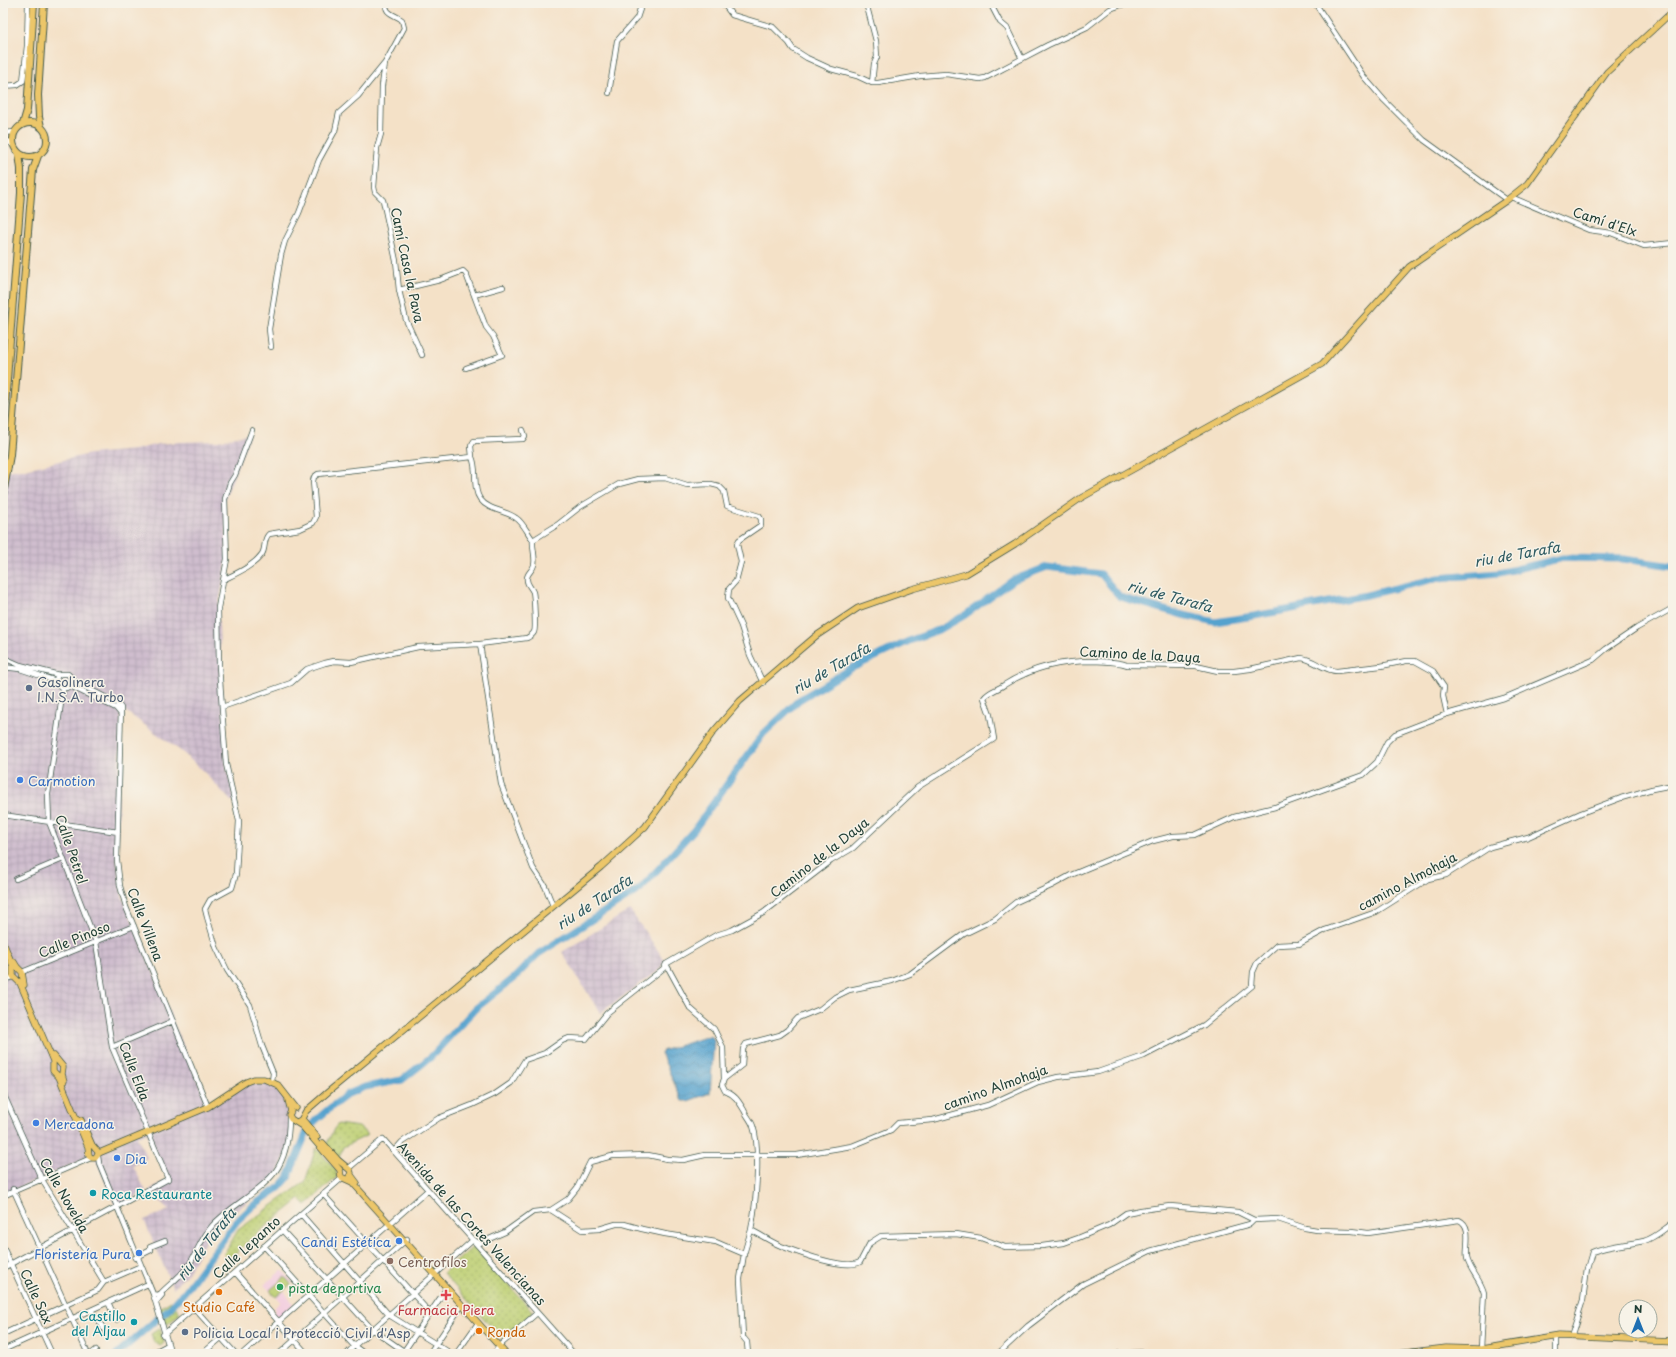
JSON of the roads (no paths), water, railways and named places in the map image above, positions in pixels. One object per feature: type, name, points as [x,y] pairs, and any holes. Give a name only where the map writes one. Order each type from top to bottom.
[{"type":"highway","points":[[3,433],[22,193],[22,170],[19,154],[13,141],[15,132],[23,124],[27,110],[34,3]]},
{"type":"highway","points":[[19,154],[30,158],[38,156],[44,151],[48,140],[47,135],[41,126],[39,117],[40,50],[44,3]]},
{"type":"highway","points":[[23,124],[33,123],[41,126]]},
{"type":"highway","points":[[3,495],[10,455],[33,170],[38,156]]},
{"type":"highway","points":[[3,651],[3,660]]},
{"type":"main road","points":[[296,1115],[328,1092],[601,867],[645,827],[714,731],[740,701],[764,683],[776,670],[816,636],[858,608],[912,589],[966,574],[1015,544],[1081,498],[1322,364],[1409,267],[1527,184],[1607,72],[1673,11]]},
{"type":"main road","points":[[3,936],[16,965],[20,983],[57,1066],[63,1068],[59,1073],[59,1077],[93,1154],[208,1107],[246,1082],[264,1078],[278,1086],[286,1095],[296,1115],[352,1182],[436,1273],[506,1354]]},
{"type":"main road","points":[[3,942],[18,974]]},
{"type":"main road","points":[[57,1066],[53,1070],[59,1073]]},
{"type":"main road","points":[[436,1273],[447,1288],[478,1323],[509,1354]]},
{"type":"main road","points":[[1395,1354],[1427,1352],[1446,1348],[1480,1349],[1556,1337],[1673,1341]]},
{"type":"main road","points":[[1119,1354],[1145,1354]]},
{"type":"street","points":[[3,86],[17,86],[23,82],[27,46],[28,3]]},
{"type":"street","points":[[271,347],[269,329],[281,255],[285,240],[299,213],[319,160],[334,131],[339,113],[358,96],[385,62],[404,28],[402,20],[389,13],[386,3]]},
{"type":"street","points":[[609,93],[617,41],[637,18],[642,3]]},
{"type":"street","points":[[723,3],[732,15],[773,27],[789,43],[792,49],[807,58],[831,69],[857,76],[872,83],[885,83],[920,76],[941,74],[985,78],[1087,28],[1110,9],[1127,3]]},
{"type":"street","points":[[866,3],[876,41],[877,57],[874,64],[872,83]]},
{"type":"street","points":[[990,3],[1000,22],[1007,28],[1022,59]]},
{"type":"street","name":"Camí d'Elx","points":[[1314,3],[1364,77],[1384,100],[1424,140],[1496,194],[1589,230],[1611,233],[1644,246],[1673,243]]},
{"type":"street","name":"Camí Casa la Pava","points":[[385,62],[382,86],[381,134],[377,148],[374,187],[375,192],[383,200],[396,261],[406,320],[422,355]]},
{"type":"street","points":[[3,133],[15,132]]},
{"type":"street","points":[[3,137],[14,146]]},
{"type":"street","points":[[400,290],[440,280],[463,271],[466,274],[486,327],[493,336],[502,355],[466,368]]},
{"type":"street","points":[[474,295],[503,287]]},
{"type":"street","points":[[252,430],[225,499],[227,559],[218,608],[219,666],[226,764],[239,821],[236,874],[232,888],[210,900],[205,910],[216,947],[227,970],[250,1005],[262,1046],[273,1073],[272,1082]]},
{"type":"street","points":[[222,707],[291,683],[307,669],[324,663],[334,661],[351,662],[418,647],[480,644],[527,638],[534,632],[535,601],[527,579],[535,563],[532,548],[533,540],[517,518],[493,508],[481,500],[477,491],[475,463],[472,457],[471,446],[474,441],[523,438],[525,436],[523,430]]},
{"type":"street","points":[[223,580],[258,559],[264,550],[265,540],[269,534],[300,529],[313,523],[316,517],[313,481],[314,477],[318,474],[472,457]]},
{"type":"street","points":[[533,540],[557,525],[580,507],[619,484],[638,479],[665,478],[687,484],[711,484],[718,486],[724,491],[726,506],[759,516],[762,522],[739,540],[737,544],[741,558],[740,568],[736,581],[727,593],[750,655],[764,683]]},
{"type":"street","points":[[724,1079],[742,1065],[743,1049],[746,1044],[780,1035],[798,1018],[820,1008],[835,997],[850,990],[892,981],[910,974],[925,964],[950,943],[995,919],[1016,902],[1071,875],[1153,841],[1173,836],[1195,835],[1234,818],[1275,807],[1364,775],[1377,762],[1388,742],[1395,734],[1447,714],[1504,698],[1593,660],[1606,649],[1637,628],[1673,608]]},
{"type":"street","points":[[480,644],[501,784],[532,868],[545,886],[553,906]]},
{"type":"street","name":"Camino de la Daya","points":[[394,1151],[402,1142],[433,1122],[472,1106],[495,1094],[511,1083],[525,1060],[545,1053],[569,1038],[586,1039],[607,1013],[664,968],[666,964],[716,935],[732,930],[764,914],[831,861],[853,848],[918,787],[994,739],[990,715],[984,698],[987,694],[1013,679],[1048,665],[1080,661],[1117,662],[1128,665],[1196,666],[1218,671],[1234,671],[1301,658],[1309,659],[1330,671],[1337,671],[1415,661],[1433,671],[1444,687],[1443,696],[1447,714]]},
{"type":"street","points":[[3,660],[59,675],[64,673],[68,674],[72,680],[119,704],[121,714]]},
{"type":"street","points":[[3,666],[20,669],[56,681],[58,686],[63,689],[70,686],[72,680]]},
{"type":"street","points":[[56,681],[59,675]]},
{"type":"street","points":[[70,686],[116,708],[121,714]]},
{"type":"street","name":"Calle Petrel","points":[[63,689],[48,794],[49,822],[96,942]]},
{"type":"street","name":"Calle Villena","points":[[121,714],[118,832],[119,878],[122,896],[208,1107]]},
{"type":"street","name":"camino Almohaja","points":[[473,1240],[480,1243],[505,1232],[533,1212],[551,1210],[568,1199],[577,1188],[590,1162],[612,1156],[648,1155],[667,1159],[683,1160],[705,1156],[796,1155],[852,1146],[891,1130],[898,1124],[933,1120],[988,1105],[1038,1082],[1058,1077],[1098,1072],[1144,1056],[1204,1024],[1238,998],[1252,986],[1253,972],[1257,963],[1277,945],[1299,944],[1325,930],[1376,912],[1428,879],[1446,874],[1490,847],[1528,837],[1581,813],[1621,798],[1652,789],[1673,785]]},
{"type":"street","points":[[3,815],[118,832]]},
{"type":"street","points":[[16,879],[63,859]]},
{"type":"street","name":"Calle Pinoso","points":[[3,981],[134,926]]},
{"type":"street","name":"Calle Elda","points":[[96,942],[112,1047],[168,1179],[116,1208]]},
{"type":"street","points":[[666,964],[690,1008],[714,1029],[723,1047],[724,1079],[722,1085],[724,1091],[737,1098],[753,1125],[758,1155],[755,1200],[751,1230],[744,1254],[740,1279],[743,1337],[747,1342],[748,1354]]},
{"type":"street","points":[[112,1047],[173,1021]]},
{"type":"street","name":"Calle Novelda","points":[[3,1093],[41,1178],[104,1282]]},
{"type":"street","points":[[153,1294],[158,1295],[161,1293],[184,1271],[207,1233],[218,1220],[275,1172],[285,1146],[289,1129],[296,1115]]},
{"type":"street","points":[[155,1302],[185,1273],[213,1228],[276,1174],[283,1158],[291,1127],[296,1115]]},
{"type":"street","name":"Avenida de las Cortes Valencianas","points":[[346,1173],[383,1139],[574,1354]]},
{"type":"street","points":[[3,1194],[93,1154],[136,1258],[153,1294],[169,1354]]},
{"type":"street","name":"Calle Lepanto","points":[[164,1334],[346,1173]]},
{"type":"street","points":[[14,1189],[66,1305],[90,1354],[96,1350]]},
{"type":"street","points":[[242,1354],[428,1190]]},
{"type":"street","points":[[323,1194],[430,1314]]},
{"type":"street","points":[[751,1230],[781,1246],[804,1254],[830,1261],[850,1264],[860,1262],[873,1241],[884,1235],[961,1235],[981,1238],[1005,1246],[1035,1247],[1070,1241],[1104,1228],[1126,1213],[1162,1207],[1178,1206],[1238,1212],[1254,1220],[1271,1218],[1311,1230],[1368,1234],[1461,1220],[1467,1233],[1468,1261],[1482,1284],[1484,1293],[1480,1349]]},
{"type":"street","points":[[3,1268],[116,1208]]},
{"type":"street","points":[[551,1210],[582,1230],[599,1229],[616,1224],[624,1224],[653,1232],[716,1242],[744,1254]]},
{"type":"street","points":[[301,1214],[389,1315],[452,1354]]},
{"type":"street","points":[[998,1354],[1028,1326],[1077,1287],[1150,1251],[1250,1224],[1254,1220]]},
{"type":"street","points":[[1571,1337],[1583,1300],[1587,1269],[1592,1252],[1616,1244],[1644,1240],[1656,1235],[1673,1223]]},
{"type":"street","points":[[282,1230],[372,1329],[405,1353],[417,1332],[447,1288]]},
{"type":"street","points":[[279,1354],[406,1240]]},
{"type":"street","points":[[348,1354],[354,1346],[372,1329],[473,1240]]},
{"type":"street","points":[[136,1258],[151,1250],[150,1247],[164,1241]]},
{"type":"street","name":"Calle Sax","points":[[3,1246],[52,1354]]},
{"type":"street","points":[[264,1246],[354,1346],[365,1354]]},
{"type":"street","points":[[3,1334],[98,1290],[104,1282],[140,1266]]},
{"type":"street","points":[[235,1272],[307,1354]]},
{"type":"street","points":[[148,1284],[155,1302]]},
{"type":"street","points":[[3,1350],[148,1284]]},
{"type":"street","points":[[108,1302],[116,1320]]},
{"type":"street","points":[[429,1354],[462,1305]]},
{"type":"street","points":[[194,1308],[236,1354]]},
{"type":"street","points":[[91,1310],[106,1332]]},
{"type":"street","points":[[494,1354],[500,1346],[537,1312]]},
{"type":"street","points":[[456,1354],[478,1323]]},
{"type":"street","points":[[164,1334],[169,1354]]},
{"type":"street","points":[[1556,1337],[1556,1354]]},
{"type":"street","points":[[202,1354],[221,1338]]},
{"type":"street","points":[[151,1354],[166,1346]]},
{"type":"street","points":[[248,1349],[252,1354]]},
{"type":"water","points":[[709,1036],[714,1040],[710,1093],[688,1101],[682,1101],[661,1053],[662,1051]]},
{"type":"waterway","name":"riu de Tarafa","points":[[117,1354],[171,1307],[186,1290],[237,1221],[254,1205],[280,1187],[288,1178],[308,1129],[316,1120],[348,1094],[365,1087],[402,1080],[431,1057],[475,1009],[514,978],[538,954],[640,889],[694,830],[763,734],[799,700],[852,668],[909,641],[941,629],[965,615],[1013,580],[1047,567],[1101,574],[1120,597],[1179,614],[1215,622],[1367,595],[1438,578],[1499,573],[1563,558],[1623,559],[1673,566]]},
{"type":"place","name":"Gasolinera I.N.S.A. Turbo","points":[[29,688]]},
{"type":"place","name":"Carmotion","points":[[20,780]]},
{"type":"place","name":"Mercadona","points":[[36,1123]]},
{"type":"place","name":"Dia","points":[[117,1158]]},
{"type":"place","name":"Roca Restaurante","points":[[93,1193]]},
{"type":"place","name":"Candi Estética","points":[[399,1241]]},
{"type":"place","name":"Floristería Pura","points":[[139,1253]]},
{"type":"place","name":"Centrofilos","points":[[390,1261]]},
{"type":"place","name":"pista deportiva","points":[[280,1287]]},
{"type":"place","name":"Studio Café","points":[[219,1292]]},
{"type":"place","name":"Farmacia Piera","points":[[446,1295]]},
{"type":"place","name":"Castillo del Aljau","points":[[134,1322]]},
{"type":"place","name":"Ronda","points":[[479,1331]]},
{"type":"place","name":"Policia Local i Protecció Civil d'Asp","points":[[185,1332]]}]
